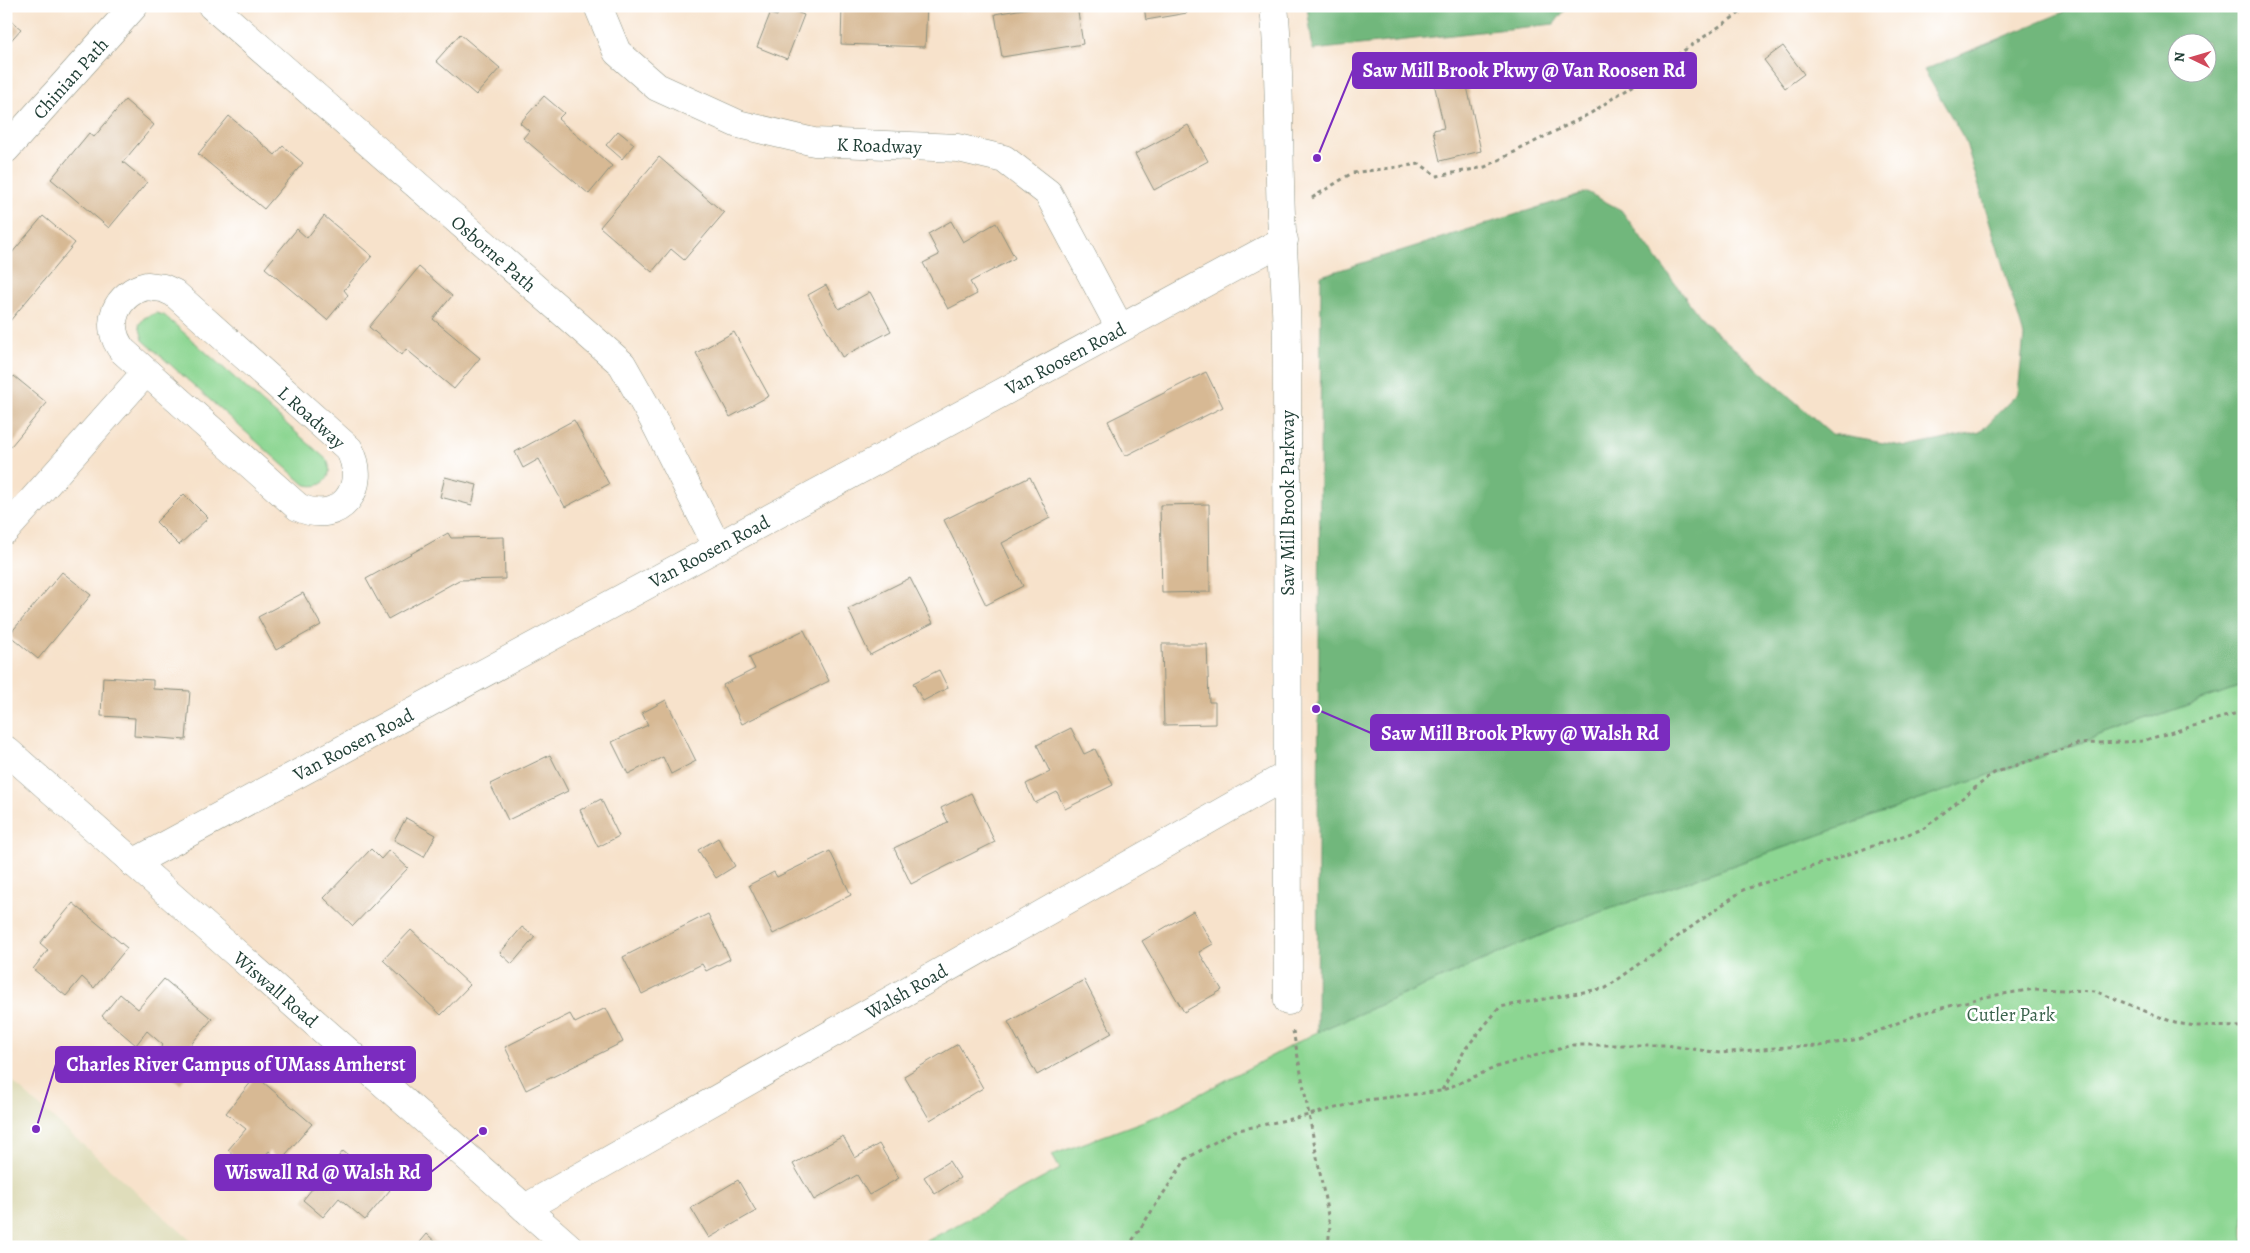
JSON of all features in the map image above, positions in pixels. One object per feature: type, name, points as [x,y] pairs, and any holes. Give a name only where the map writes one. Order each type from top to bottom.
[{"type":"street","name":"Chinian Path","points":[[6,149],[134,6]]},
{"type":"street","name":"Osborne Path","points":[[212,6],[622,364],[652,417],[717,546]]},
{"type":"street","name":"K Roadway","points":[[598,6],[617,52],[657,87],[738,124],[814,142],[958,148],[1004,159],[1048,193],[1120,328]]},
{"type":"street","name":"Saw Mill Brook Parkway","points":[[1274,6],[1278,43],[1287,355],[1288,1001]]},
{"type":"street","name":"Van Roosen Road","points":[[134,863],[1120,328],[1283,228]]},
{"type":"street","name":"L Roadway","points":[[152,286],[174,293],[349,449],[357,474],[352,494],[345,503],[332,510],[312,513],[298,508],[146,372],[120,348],[112,327],[113,316],[121,300],[137,289],[152,286]]},
{"type":"street","points":[[6,530],[146,372]]},
{"type":"street","name":"Wiswall Road","points":[[6,750],[569,1247]]},
{"type":"street","name":"Walsh Road","points":[[525,1208],[1287,775]]},
{"type":"path","points":[[1283,228],[1352,173],[1420,164],[1437,176],[1485,167],[1591,113],[1750,6]]},
{"type":"path","points":[[1442,1091],[1466,1048],[1500,1007],[1606,988],[1743,890],[1836,856],[1923,829],[1994,773],[2077,744],[2142,740],[2244,710]]},
{"type":"path","points":[[1128,1247],[1186,1159],[1234,1131],[1309,1116],[1366,1100],[1442,1091],[1499,1066],[1573,1045],[1665,1045],[1720,1053],[1785,1046],[1820,1046],[1859,1039],[1919,1014],[1984,997],[2035,989],[2096,991],[2175,1023],[2196,1026],[2244,1027]]},
{"type":"path","points":[[1288,1001],[1330,1226],[1328,1247]]},
{"type":"shaded area","points":[[6,1077],[19,1088],[198,1247],[6,1247]]},
{"type":"green space","points":[[1307,6],[1568,6],[1554,24],[1313,50]]},
{"type":"green space","points":[[2078,6],[2244,6],[2244,685],[1567,924],[1317,1032],[1321,276],[1587,192],[1621,210],[1702,320],[1832,434],[1907,447],[1980,432],[2018,393],[2024,336],[1965,140],[1924,70]]},
{"type":"green space","points":[[156,313],[164,315],[327,460],[329,471],[325,481],[321,484],[310,486],[304,484],[143,340],[139,325],[144,318]]},
{"type":"green space","name":"Cutler Park","points":[[2244,685],[2244,1247],[916,1247],[1060,1169],[1052,1155],[1160,1115],[1317,1032],[1567,924]]},
{"type":"building","points":[[780,6],[804,15],[787,59],[757,47],[770,14],[777,16]]},
{"type":"building","points":[[842,6],[927,6],[925,47],[841,44]]},
{"type":"building","points":[[1040,6],[1077,6],[1083,44],[1002,57],[995,14]]},
{"type":"building","points":[[1144,6],[1186,6],[1187,13],[1146,20]]},
{"type":"building","points":[[6,17],[21,29],[6,46]]},
{"type":"building","points":[[460,34],[500,68],[476,95],[436,61]]},
{"type":"building","points":[[1783,46],[1804,74],[1785,88],[1764,60]]},
{"type":"building","points":[[1465,77],[1481,151],[1440,161],[1433,130],[1444,128],[1434,83]]},
{"type":"building","points":[[544,96],[564,113],[558,119],[612,166],[589,194],[523,138],[529,131],[520,123]]},
{"type":"building","points":[[125,100],[154,125],[123,162],[147,182],[109,228],[51,179],[89,133],[94,137]]},
{"type":"building","points":[[229,116],[275,155],[283,146],[303,163],[264,209],[198,154]]},
{"type":"building","points":[[1188,125],[1208,161],[1154,190],[1135,154]]},
{"type":"building","points":[[618,131],[634,144],[622,159],[606,145]]},
{"type":"building","points":[[659,157],[724,213],[684,260],[671,249],[652,272],[600,227]]},
{"type":"building","points":[[43,216],[75,243],[9,322],[6,319],[6,260]]},
{"type":"building","points":[[324,216],[372,256],[344,290],[348,295],[327,320],[265,268],[297,229],[307,238]]},
{"type":"building","points":[[951,221],[963,242],[996,223],[1015,258],[970,282],[977,294],[948,309],[923,263],[939,255],[928,234]]},
{"type":"building","points":[[419,267],[452,296],[433,319],[480,358],[454,389],[406,349],[402,355],[369,327]]},
{"type":"building","points":[[826,285],[839,309],[870,292],[891,331],[842,357],[808,295]]},
{"type":"building","points":[[734,332],[769,396],[730,417],[696,353]]},
{"type":"building","points":[[1206,372],[1223,407],[1125,456],[1108,421]]},
{"type":"building","points":[[14,376],[47,403],[6,452],[6,385]]},
{"type":"building","points":[[574,420],[609,484],[565,507],[539,459],[523,468],[515,452]]},
{"type":"building","points":[[445,477],[477,485],[472,505],[440,497]]},
{"type":"building","points":[[1030,477],[1050,518],[1002,543],[1023,586],[986,605],[944,520]]},
{"type":"building","points":[[184,494],[208,518],[179,545],[156,522]]},
{"type":"building","points":[[1209,504],[1210,592],[1162,593],[1160,505]]},
{"type":"building","points":[[448,533],[451,538],[504,537],[505,579],[459,580],[388,619],[366,579]]},
{"type":"building","points":[[62,572],[91,595],[38,659],[9,635]]},
{"type":"building","points":[[910,578],[933,623],[870,655],[848,609]]},
{"type":"building","points":[[303,593],[321,625],[276,650],[258,617]]},
{"type":"building","points":[[804,630],[829,681],[742,724],[723,685],[755,669],[749,657]]},
{"type":"building","points":[[1162,644],[1207,644],[1209,702],[1215,702],[1215,724],[1164,725]]},
{"type":"building","points":[[939,670],[948,688],[923,701],[913,683]]},
{"type":"building","points":[[103,677],[153,680],[153,689],[190,691],[186,740],[134,736],[135,718],[101,716]]},
{"type":"building","points":[[666,700],[696,761],[671,774],[663,757],[628,774],[612,742],[648,725],[642,713]]},
{"type":"building","points":[[1071,728],[1084,754],[1095,749],[1113,785],[1065,809],[1057,792],[1035,803],[1026,784],[1050,772],[1037,745]]},
{"type":"building","points":[[550,755],[568,791],[508,820],[490,784]]},
{"type":"building","points":[[971,793],[995,842],[911,884],[894,848],[948,822],[941,808]]},
{"type":"building","points":[[601,799],[619,836],[598,847],[580,810]]},
{"type":"building","points":[[406,818],[436,835],[424,857],[394,840]]},
{"type":"building","points":[[718,838],[735,866],[716,878],[698,850]]},
{"type":"building","points":[[371,849],[381,859],[389,850],[408,868],[353,926],[324,898]]},
{"type":"building","points":[[830,851],[851,895],[773,934],[749,885],[774,872],[777,877]]},
{"type":"building","points":[[73,903],[127,948],[94,988],[82,977],[66,996],[33,969],[48,950],[40,943]]},
{"type":"building","points":[[1193,911],[1213,944],[1199,952],[1222,990],[1184,1012],[1142,941]]},
{"type":"building","points":[[708,914],[730,959],[706,971],[702,964],[642,994],[623,957]]},
{"type":"building","points":[[522,927],[535,937],[512,964],[500,953]]},
{"type":"building","points":[[411,930],[470,985],[441,1015],[383,960]]},
{"type":"building","points":[[164,979],[212,1019],[184,1053],[197,1064],[180,1084],[150,1060],[163,1045],[147,1031],[136,1045],[102,1016],[120,994],[138,1009]]},
{"type":"building","points":[[1084,980],[1112,1033],[1037,1075],[1008,1022]]},
{"type":"building","points":[[606,1008],[623,1042],[526,1090],[505,1047],[570,1014],[575,1023]]},
{"type":"building","points":[[958,1044],[983,1088],[930,1120],[904,1076]]},
{"type":"building","points":[[256,1076],[312,1124],[280,1161],[269,1151],[253,1171],[228,1150],[246,1129],[226,1113]]},
{"type":"building","points":[[843,1136],[855,1158],[879,1144],[899,1178],[869,1195],[857,1175],[814,1200],[793,1164]]},
{"type":"building","points":[[343,1151],[390,1190],[365,1220],[339,1198],[323,1217],[303,1200]]},
{"type":"building","points":[[949,1161],[960,1178],[935,1194],[924,1177]]},
{"type":"building","points":[[738,1180],[756,1211],[709,1238],[691,1208]]},
{"type":"building","points":[[427,1234],[441,1247],[416,1247]]},
{"type":"place","name":"Saw Mill Brook Pkwy @ Van Roosen Rd","points":[[1317,158]]},
{"type":"place","name":"Saw Mill Brook Pkwy @ Walsh Rd","points":[[1316,709]]},
{"type":"place","name":"Charles River Campus of UMass Amherst","points":[[36,1129]]},
{"type":"place","name":"Wiswall Rd @ Walsh Rd","points":[[483,1131]]}]
